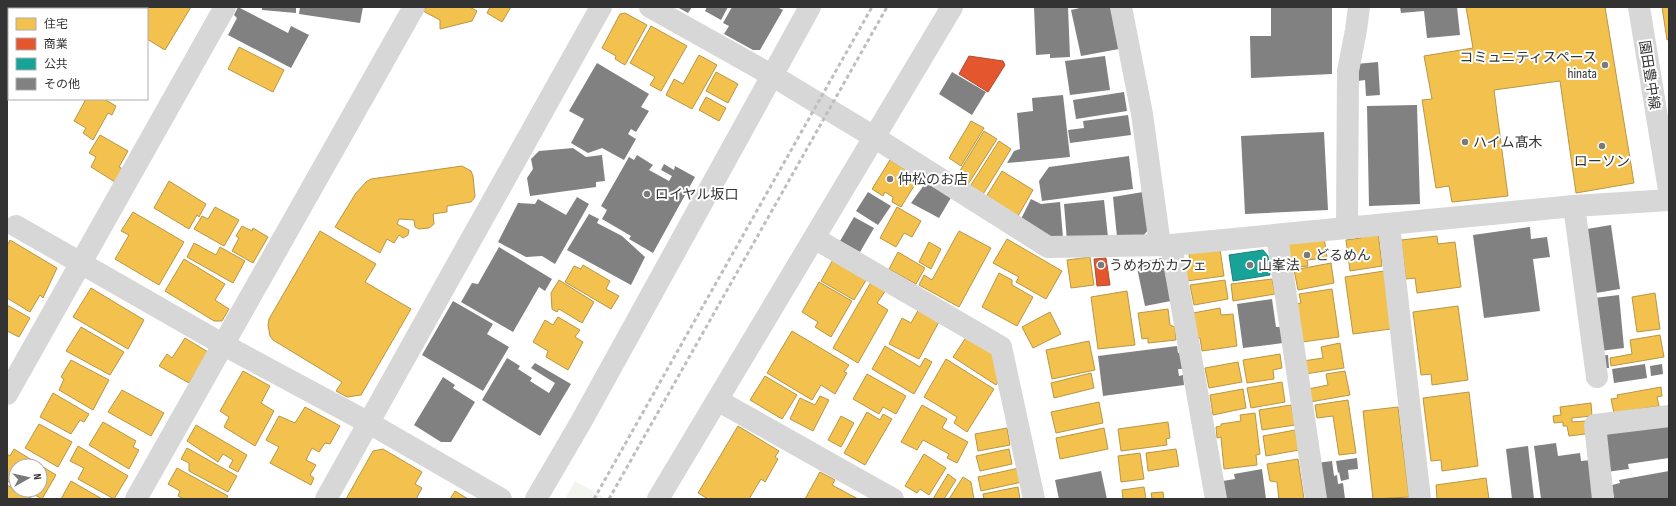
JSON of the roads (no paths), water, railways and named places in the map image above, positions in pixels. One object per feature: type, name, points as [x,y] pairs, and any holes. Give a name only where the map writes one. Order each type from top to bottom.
[{"type":"street","points":[[7,394],[225,7]]},
{"type":"street","points":[[136,499],[414,7]]},
{"type":"street","points":[[326,499],[601,7]]},
{"type":"street","points":[[650,7],[773,76],[874,137],[1048,247],[1165,245],[1278,236],[1574,206],[1669,200]]},
{"type":"street","points":[[536,499],[581,422],[810,7]]},
{"type":"street","points":[[658,499],[952,7]]},
{"type":"street","points":[[1121,7],[1165,245],[1216,499]]},
{"type":"street","points":[[1347,228],[1348,71],[1359,7]]},
{"type":"street","name":"園田豊中線","points":[[1638,7],[1669,190]]},
{"type":"street","points":[[1574,206],[1597,377]]},
{"type":"street","points":[[1389,225],[1420,499]]},
{"type":"street","points":[[16,226],[82,262],[224,345],[369,423],[501,499]]},
{"type":"street","points":[[1278,236],[1316,499]]},
{"type":"street","points":[[814,238],[1002,347],[1034,499]]},
{"type":"street","points":[[717,400],[893,499]]},
{"type":"street","points":[[1603,499],[1594,425],[1669,416]]},
{"type":"railway","points":[[594,499],[872,7]]},
{"type":"railway","points":[[609,499],[887,7]]},
{"type":"place","name":"コミュニティスペース hinata","points":[[1605,65]]},
{"type":"place","name":"ハイム髙木","points":[[1465,142]]},
{"type":"place","name":"ローソン","points":[[1602,146]]},
{"type":"place","name":"仲松のお店","points":[[890,179]]},
{"type":"place","name":"ロイヤル坂口","points":[[647,194]]},
{"type":"place","name":"どるめん","points":[[1307,255]]},
{"type":"place","name":"うめわかカフェ","points":[[1101,265]]},
{"type":"place","name":"山峯法","points":[[1250,265]]}]
